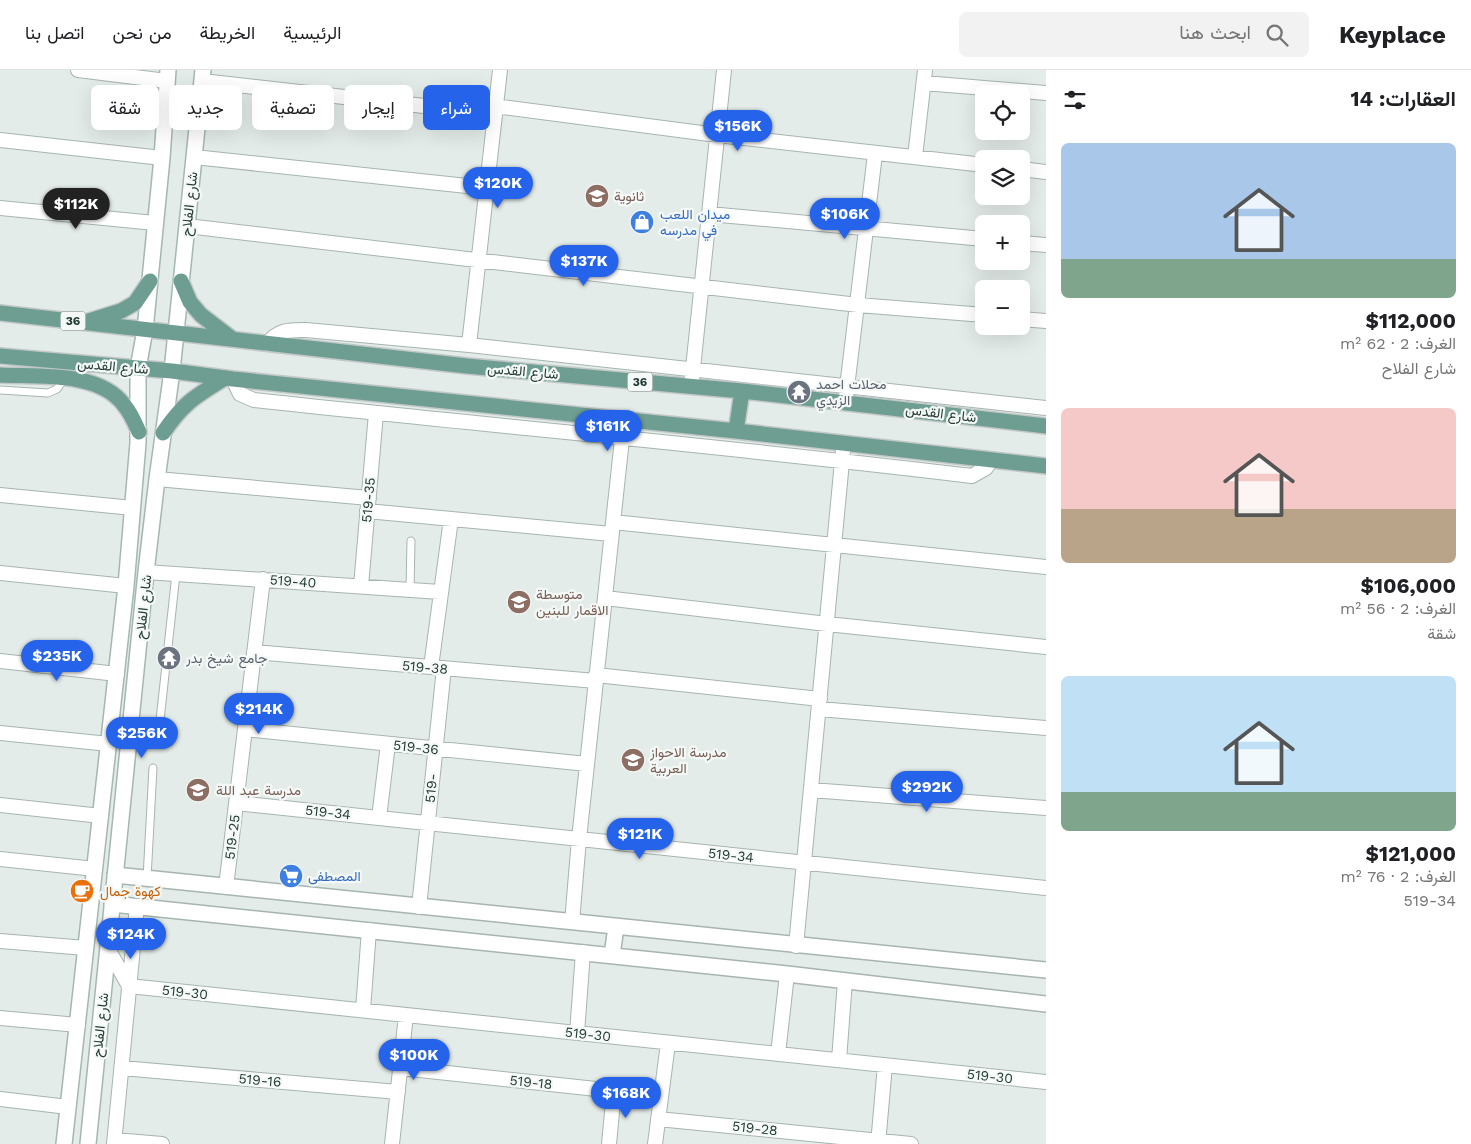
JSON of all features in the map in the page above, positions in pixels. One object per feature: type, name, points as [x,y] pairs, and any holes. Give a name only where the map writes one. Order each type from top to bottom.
[{"type":"main road","name":"شارع الفلاح","points":[[88,1144],[146,572],[172,371],[202,75]]},
{"type":"main road","name":"شارع الفلاح","points":[[64,1144],[126,586],[139,432],[138,368],[145,330],[168,76]]},
{"type":"main road","points":[[181,280],[190,302],[213,325],[233,340]]},
{"type":"main road","points":[[85,322],[121,311],[135,303],[150,281]]},
{"type":"main road","name":"شارع القدس","points":[[0,313],[467,366],[742,391],[846,395],[1046,426]]},
{"type":"main road","name":"شارع القدس","points":[[0,356],[172,371],[1046,466]]},
{"type":"main road","points":[[0,374],[87,381],[105,388],[124,404],[139,432]]},
{"type":"main road","points":[[163,433],[187,402],[229,378]]},
{"type":"main road","points":[[736,431],[742,391]]},
{"type":"main road","points":[[115,875],[796,946],[1046,970]]},
{"type":"main road","points":[[112,904],[612,955],[1046,1004]]},
{"type":"main road","points":[[612,955],[616,927]]},
{"type":"street","points":[[78,70],[168,76]]},
{"type":"street","points":[[469,345],[500,70]]},
{"type":"street","points":[[691,387],[724,70]]},
{"type":"street","points":[[202,75],[875,154],[975,164]]},
{"type":"street","points":[[915,157],[925,77],[1046,93]]},
{"type":"street","points":[[0,140],[162,158]]},
{"type":"street","points":[[846,395],[875,154]]},
{"type":"street","points":[[194,158],[486,188]]},
{"type":"street","points":[[1030,170],[1046,172]]},
{"type":"street","points":[[0,208],[155,223]]},
{"type":"street","points":[[709,214],[975,238]]},
{"type":"street","points":[[187,226],[478,261],[702,285],[858,305],[975,314]]},
{"type":"street","points":[[1030,244],[1046,245]]},
{"type":"street","points":[[1030,320],[1046,321]]},
{"type":"street","points":[[268,344],[280,332],[306,330],[469,345],[693,370],[846,395],[1046,408]]},
{"type":"street","points":[[229,378],[240,394],[254,400],[842,460],[972,476],[986,468],[991,460]]},
{"type":"street","name":"519-35","points":[[361,586],[376,413]]},
{"type":"street","points":[[572,922],[579,839],[622,438]]},
{"type":"street","points":[[796,946],[844,444]]},
{"type":"street","points":[[157,479],[368,505],[451,519],[612,528],[834,544],[1046,567]]},
{"type":"street","points":[[0,495],[133,508]]},
{"type":"street","name":"519-","points":[[419,907],[436,748],[440,592],[451,519]]},
{"type":"street","name":"519-40","points":[[146,572],[440,592]]},
{"type":"street","points":[[0,573],[126,586]]},
{"type":"street","name":"519-25","points":[[226,887],[263,579]]},
{"type":"street","points":[[605,598],[1046,647]]},
{"type":"street","name":"519-38","points":[[254,652],[437,668],[596,678],[1046,728]]},
{"type":"street","points":[[0,661],[117,674]]},
{"type":"street","name":"519-36","points":[[245,729],[587,764]]},
{"type":"street","points":[[0,733],[109,744]]},
{"type":"street","points":[[379,818],[388,744]]},
{"type":"street","points":[[811,790],[1046,808]]},
{"type":"street","name":"519-34","points":[[236,802],[1046,888]]},
{"type":"street","points":[[0,804],[101,816]]},
{"type":"street","points":[[0,859],[95,869]]},
{"type":"street","points":[[137,906],[115,1142],[162,1144]]},
{"type":"street","points":[[362,1010],[369,930]]},
{"type":"street","points":[[0,941],[86,948]]},
{"type":"street","points":[[108,949],[129,986]]},
{"type":"street","points":[[577,1033],[583,952]]},
{"type":"street","points":[[778,1054],[787,974]]},
{"type":"street","points":[[839,1060],[845,980]]},
{"type":"street","name":"519-30","points":[[129,986],[1046,1082]]},
{"type":"street","points":[[392,1144],[406,1015]]},
{"type":"street","points":[[0,1018],[78,1025]]},
{"type":"street","points":[[655,1144],[668,1042]]},
{"type":"street","points":[[878,1142],[885,1065]]},
{"type":"street","name":"519-16","points":[[122,1068],[398,1092]]},
{"type":"street","name":"519-18","points":[[401,1068],[661,1096]]},
{"type":"street","points":[[609,1144],[614,1091]]},
{"type":"street","points":[[0,1100],[68,1107]]},
{"type":"street","name":"519-28","points":[[658,1119],[911,1144]]},
{"type":"lane","points":[[0,390],[48,393],[57,389],[64,379]]},
{"type":"lane","points":[[410,590],[411,541]]},
{"type":"lane","points":[[159,729],[176,574]]},
{"type":"lane","points":[[147,878],[154,768]]},
{"type":"place","name":"ثانوية","points":[[597,196]]},
{"type":"place","name":"ميدان اللعب في مدرسه","points":[[642,222]]},
{"type":"place","name":"محلات احمد الزيدي","points":[[799,392]]},
{"type":"place","name":"متوسطة الاقمار للبنين","points":[[519,602]]},
{"type":"place","name":"جامع شيخ بدر","points":[[169,658]]},
{"type":"place","name":"مدرسة الاحواز العربية","points":[[633,760]]},
{"type":"place","name":"مدرسة عبد اللة","points":[[198,790]]},
{"type":"place","name":"المصطفى","points":[[291,876]]},
{"type":"place","name":"كهوة جمال","points":[[82,891]]}]
